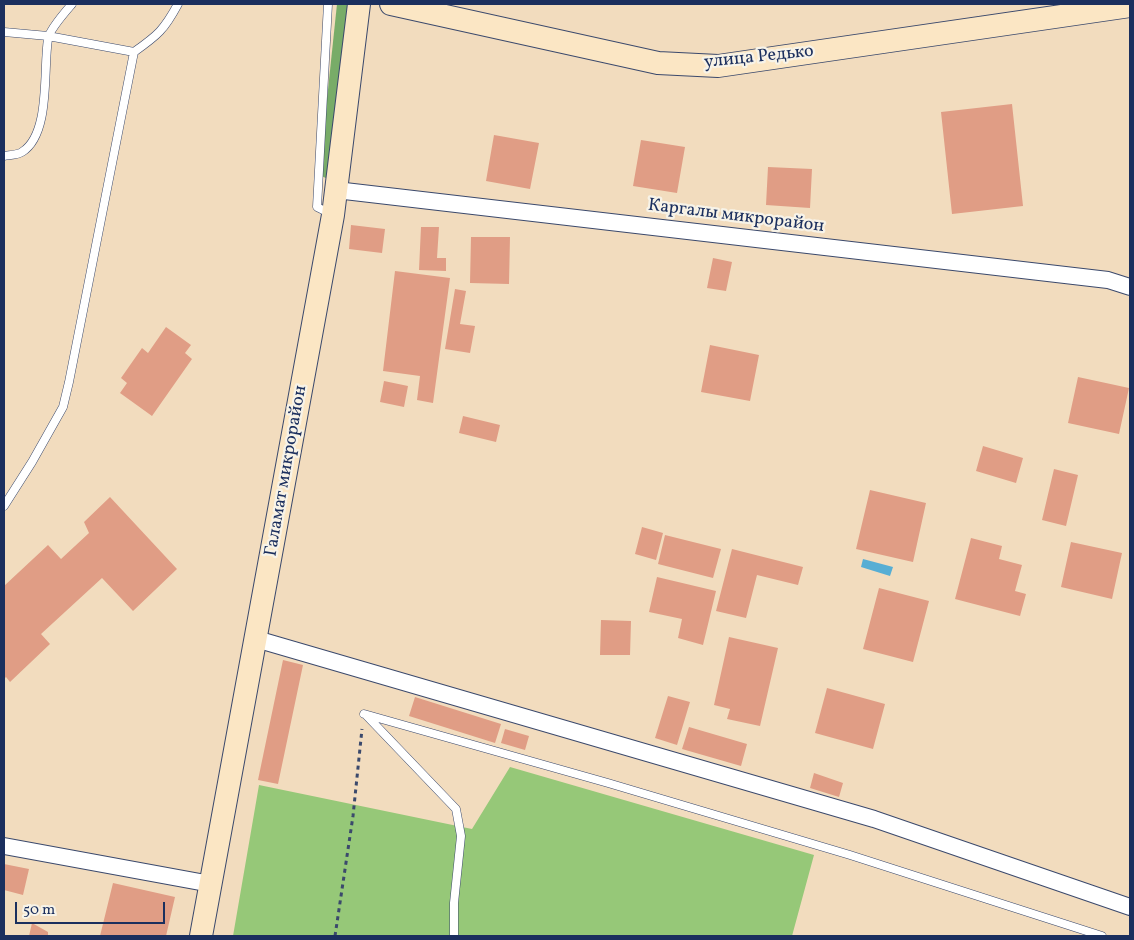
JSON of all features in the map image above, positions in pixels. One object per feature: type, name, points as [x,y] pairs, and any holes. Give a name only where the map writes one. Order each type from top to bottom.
[{"type":"street","name":"Галамат микрорайон","points":[[201,936],[334,215],[358,4]]},
{"type":"street","name":"улица Редько","points":[[390,4],[658,63],[718,66],[1130,6]]},
{"type":"street","name":"Каргалы микрорайон","points":[[336,190],[1108,280],[1130,287]]},
{"type":"street","points":[[256,639],[874,819],[1130,906]]},
{"type":"street","points":[[4,846],[211,884]]},
{"type":"lane","points":[[4,156],[21,153],[33,142],[39,129],[46,76],[48,36],[72,4]]},
{"type":"lane","points":[[4,506],[32,462],[63,407],[70,382],[134,52],[157,36],[169,22],[178,4]]},
{"type":"lane","points":[[328,4],[317,207],[334,215]]},
{"type":"lane","points":[[4,32],[48,36],[134,52]]},
{"type":"lane","points":[[364,714],[456,809],[462,836],[454,903],[454,936]]},
{"type":"lane","points":[[364,714],[831,850],[1102,936]]},
{"type":"path","points":[[335,936],[353,816],[364,714]]},
{"type":"green space","points":[[337,4],[352,4],[335,182],[319,175]]},
{"type":"green space","points":[[510,767],[814,855],[792,936],[233,936],[259,785],[472,829]]},
{"type":"water","points":[[863,559],[893,567],[890,576],[861,567]]},
{"type":"building","points":[[1012,104],[1023,206],[952,214],[941,112]]},
{"type":"building","points":[[494,135],[539,143],[530,189],[486,181]]},
{"type":"building","points":[[641,140],[685,147],[677,193],[633,186]]},
{"type":"building","points":[[768,167],[812,169],[810,208],[766,205]]},
{"type":"building","points":[[351,225],[385,229],[382,253],[349,249]]},
{"type":"building","points":[[421,227],[439,227],[437,258],[446,258],[446,271],[419,270]]},
{"type":"building","points":[[471,237],[510,237],[509,284],[470,283]]},
{"type":"building","points":[[713,258],[732,262],[726,291],[707,288]]},
{"type":"building","points":[[395,271],[450,278],[433,403],[417,400],[420,376],[383,371]]},
{"type":"building","points":[[455,289],[466,291],[460,324],[475,326],[470,353],[445,349]]},
{"type":"building","points":[[166,327],[191,345],[185,353],[192,359],[152,416],[120,393],[127,383],[121,378],[142,348],[148,353]]},
{"type":"building","points":[[710,345],[759,355],[750,401],[701,392]]},
{"type":"building","points":[[1078,377],[1129,388],[1119,434],[1068,423]]},
{"type":"building","points":[[384,381],[408,386],[404,407],[380,402]]},
{"type":"building","points":[[463,416],[500,425],[496,442],[459,433]]},
{"type":"building","points":[[983,446],[1023,458],[1016,483],[976,471]]},
{"type":"building","points":[[1054,469],[1078,475],[1066,526],[1042,520]]},
{"type":"building","points":[[870,490],[926,503],[913,562],[856,549]]},
{"type":"building","points":[[110,497],[177,569],[133,611],[102,578],[41,634],[50,644],[10,682],[6,677],[4,679],[4,586],[48,545],[61,559],[89,533],[84,522]]},
{"type":"building","points":[[642,527],[663,533],[656,560],[635,554]]},
{"type":"building","points":[[665,535],[721,549],[713,578],[658,564]]},
{"type":"building","points":[[971,538],[1002,546],[999,559],[1022,565],[1015,591],[1026,594],[1020,616],[955,599]]},
{"type":"building","points":[[1071,542],[1122,553],[1112,599],[1061,587]]},
{"type":"building","points":[[732,549],[803,567],[798,585],[757,575],[746,618],[716,611]]},
{"type":"building","points":[[657,577],[716,591],[703,645],[678,638],[682,619],[649,612]]},
{"type":"building","points":[[879,588],[929,601],[913,662],[863,649]]},
{"type":"building","points":[[601,620],[631,621],[630,655],[600,655]]},
{"type":"building","points":[[729,637],[778,648],[760,726],[727,719],[730,709],[714,705]]},
{"type":"building","points":[[283,660],[303,665],[278,784],[258,780]]},
{"type":"building","points":[[827,688],[885,704],[873,749],[815,733]]},
{"type":"building","points":[[668,696],[690,702],[677,745],[655,738]]},
{"type":"building","points":[[415,697],[501,724],[495,743],[409,716]]},
{"type":"building","points":[[689,727],[747,744],[741,766],[682,749]]},
{"type":"building","points":[[505,729],[529,736],[525,750],[501,743]]},
{"type":"building","points":[[814,773],[843,783],[839,797],[810,788]]},
{"type":"building","points":[[4,864],[29,869],[23,895],[4,890]]},
{"type":"building","points":[[113,883],[175,897],[166,936],[100,936]]},
{"type":"building","points":[[32,923],[48,932],[48,936],[29,936]]}]
